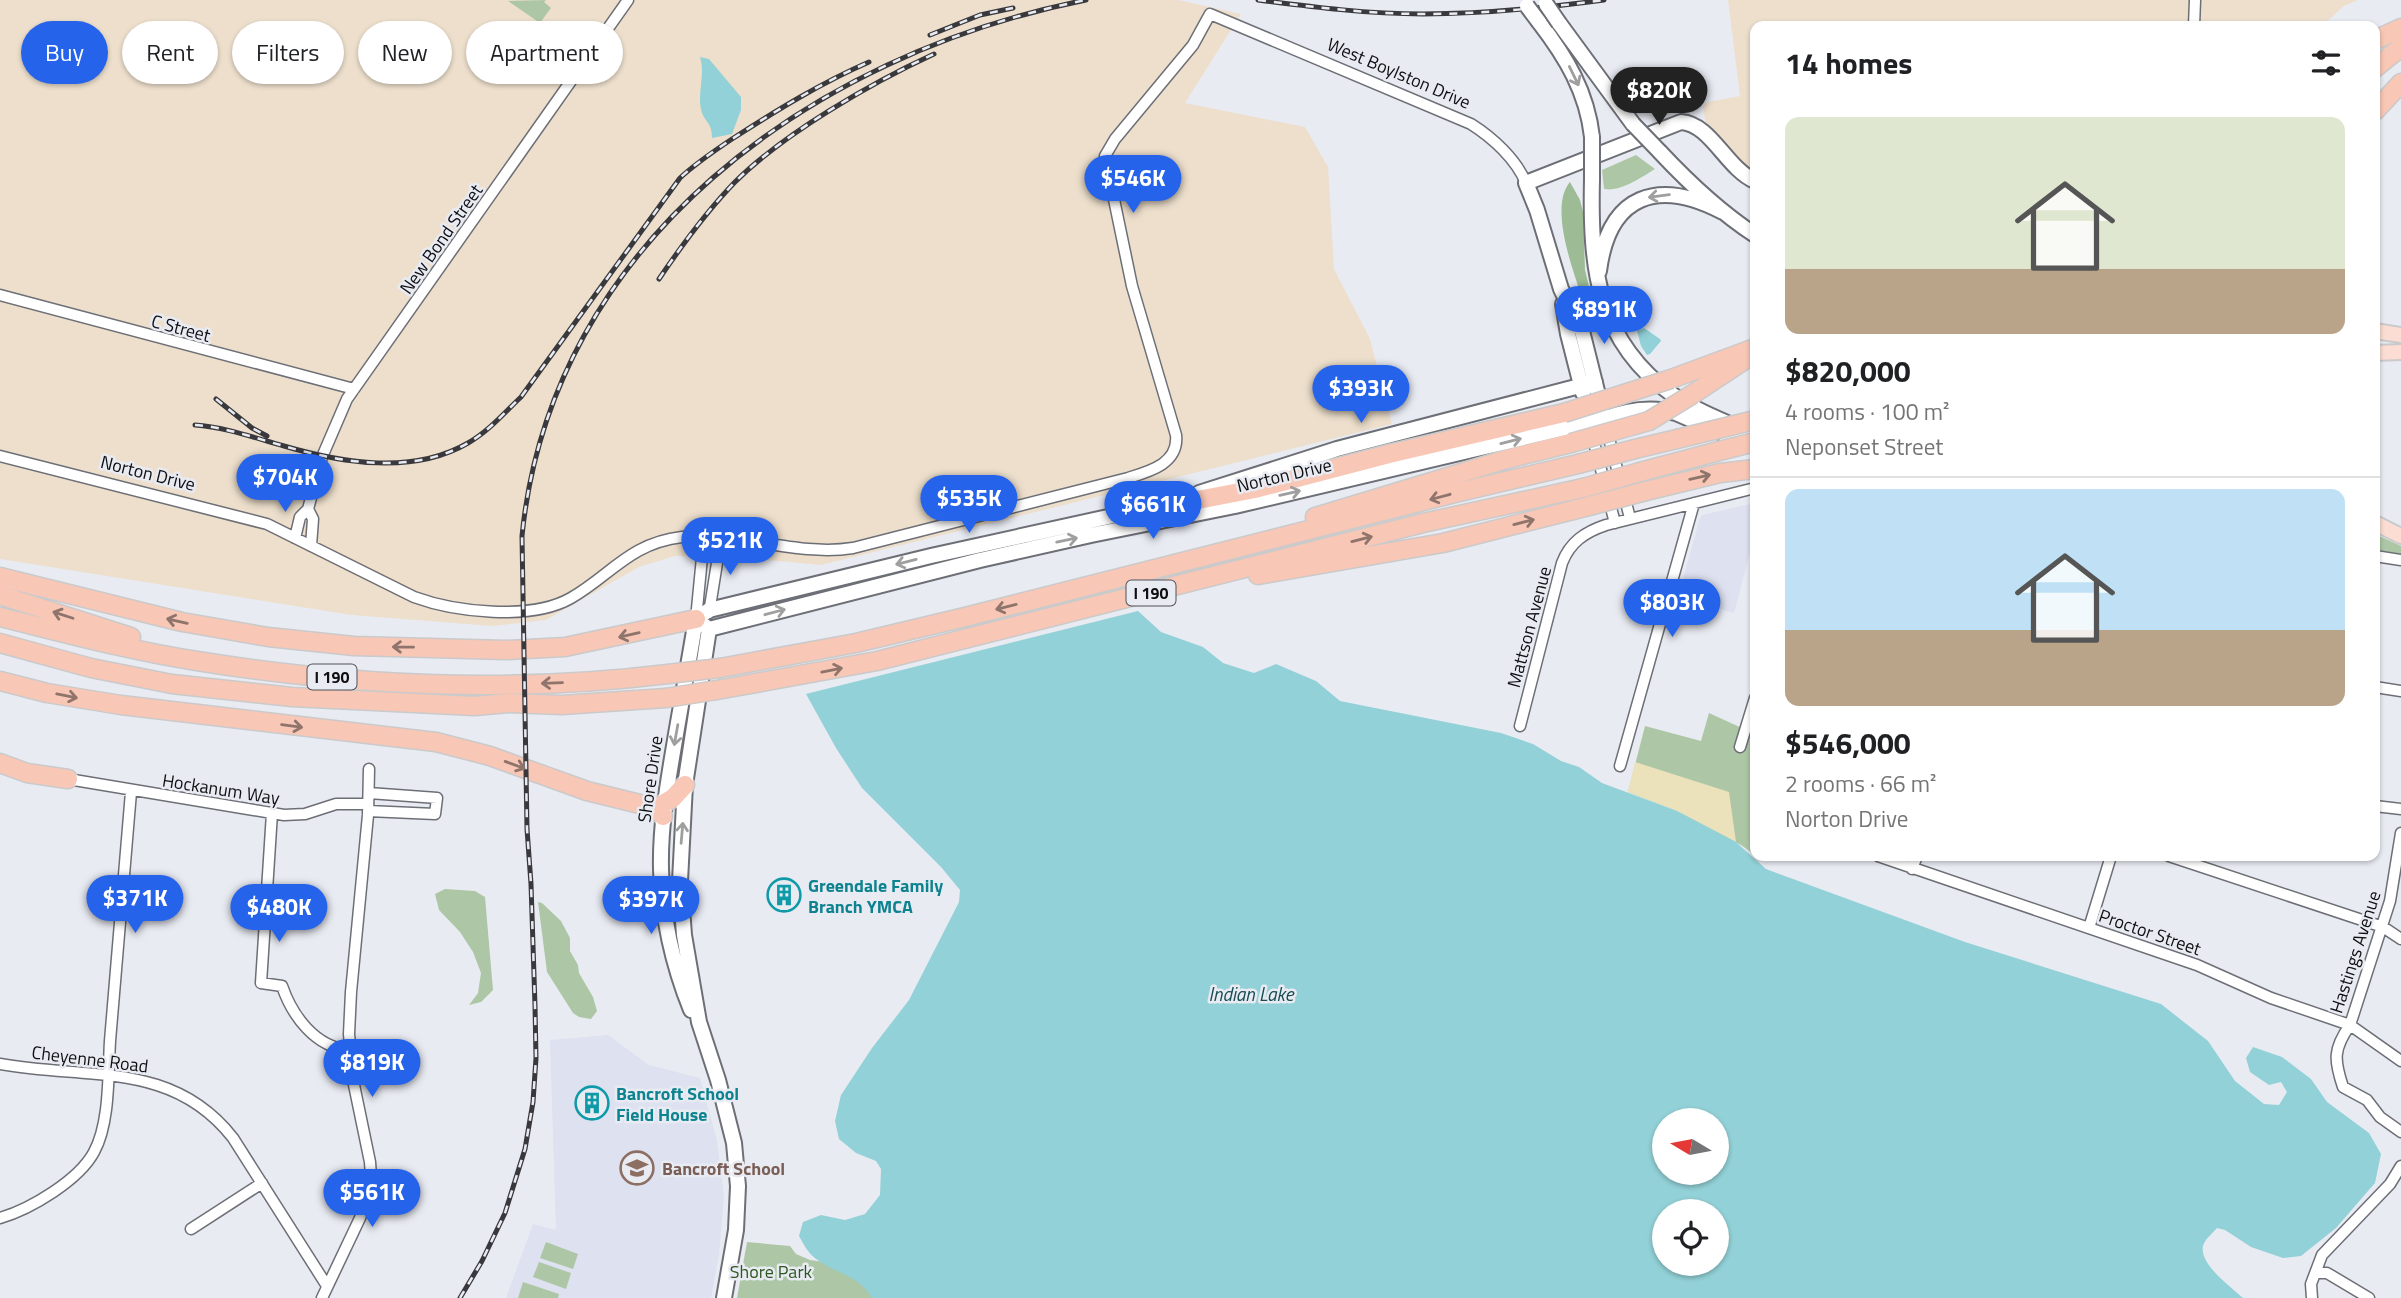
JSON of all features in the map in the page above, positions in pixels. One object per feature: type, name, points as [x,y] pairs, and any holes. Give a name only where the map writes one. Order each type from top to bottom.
[{"type":"highway","points":[[2380,38],[2401,28]]},
{"type":"highway","points":[[2380,64],[2401,47]]},
{"type":"highway","points":[[2380,93],[2401,76]]},
{"type":"highway","points":[[2380,106],[2401,83]]},
{"type":"highway","points":[[1140,511],[1255,489],[1564,413],[1671,379],[1750,350]]},
{"type":"highway","points":[[1181,562],[1507,458],[1649,421],[1750,357]]},
{"type":"highway","name":"I 190","points":[[0,617],[110,644],[196,661],[339,678],[467,685],[567,683],[668,674],[720,668],[867,640],[1750,421]]},
{"type":"highway","name":"I 190","points":[[0,643],[91,668],[172,684],[292,697],[461,705],[552,705],[666,698],[867,663],[1423,523],[1583,488],[1719,451],[1750,446]]},
{"type":"highway","points":[[1192,583],[1287,571],[1443,543],[1720,472],[1750,469]]},
{"type":"highway","points":[[0,577],[182,622],[268,637],[354,646],[506,650],[565,647],[705,619]]},
{"type":"highway","points":[[0,595],[117,634],[181,650],[196,661]]},
{"type":"highway","points":[[0,656],[58,668],[91,668]]},
{"type":"highway","points":[[3,683],[121,705],[436,742],[490,756],[587,792],[661,809],[685,785]]},
{"type":"highway","points":[[0,763],[27,773],[68,779]]},
{"type":"main road","points":[[1523,0],[1559,48],[1575,77],[1588,114],[1592,137],[1592,252],[1597,284],[1618,335],[1646,373],[1676,397],[1750,433]]},
{"type":"main road","points":[[1545,2],[1633,124],[1687,182],[1750,231]]},
{"type":"main road","points":[[1526,183],[1681,122],[1700,127],[1735,168],[1750,178]]},
{"type":"main road","name":"West Boylston Drive","points":[[1526,183],[1561,289],[1582,331],[1588,384],[1596,420]]},
{"type":"main road","points":[[1597,284],[1610,227],[1620,214],[1634,203],[1654,196],[1682,196],[1704,202],[1723,212]]},
{"type":"main road","points":[[2380,332],[2401,335]]},
{"type":"main road","points":[[2380,354],[2401,352]]},
{"type":"main road","name":"Norton Drive","points":[[705,619],[944,553],[1140,511],[1337,449],[1588,384]]},
{"type":"main road","name":"Norton Drive","points":[[705,619],[1235,506],[1636,409],[1666,410],[1750,443]]},
{"type":"main road","points":[[2380,526],[2401,536]]},
{"type":"main road","name":"Shore Drive","points":[[705,619],[685,785],[680,862],[681,899],[699,1022],[734,1143],[738,1186],[736,1230],[724,1298]]},
{"type":"main road","name":"Shore Drive","points":[[699,1022],[681,985],[668,930],[661,869],[661,809],[705,619]]},
{"type":"street","name":"New Bond Street","points":[[295,538],[300,517],[308,509],[326,448],[347,399],[628,0]]},
{"type":"street","points":[[2194,21],[2195,0]]},
{"type":"street","name":"West Boylston Drive","points":[[1210,14],[1471,124],[1509,157],[1526,183]]},
{"type":"street","name":"Norton Drive","points":[[0,456],[267,524],[414,597],[452,609],[481,611],[528,610],[554,605],[578,594],[610,568],[640,550],[671,539],[704,537],[820,549],[853,548],[1128,478],[1156,467],[1172,455],[1176,451],[1176,435],[1132,286],[1105,156],[1115,139],[1194,45],[1210,14]]},
{"type":"street","name":"C Street","points":[[0,295],[354,389]]},
{"type":"street","name":"West Boylston Drive","points":[[1596,420],[1630,518]]},
{"type":"street","name":"West Boylston Drive","points":[[1596,420],[1615,523]]},
{"type":"street","points":[[1615,523],[1750,489]]},
{"type":"street","points":[[1620,766],[1694,503]]},
{"type":"street","name":"New Bond Street","points":[[308,509],[313,519],[311,546]]},
{"type":"street","name":"Mattson Avenue","points":[[1520,726],[1564,558],[1578,538],[1592,530],[1615,523]]},
{"type":"street","name":"Shore Drive","points":[[704,537],[705,619]]},
{"type":"street","name":"Shore Drive","points":[[705,619],[721,538]]},
{"type":"street","points":[[2380,557],[2401,561]]},
{"type":"street","points":[[2380,688],[2401,691]]},
{"type":"street","points":[[1740,747],[1750,714]]},
{"type":"street","points":[[321,1298],[360,1218],[371,1177],[352,1080],[350,1050],[351,992],[369,769]]},
{"type":"street","name":"Hockanum Way","points":[[68,779],[131,792],[272,813],[299,815],[336,804],[368,803]]},
{"type":"street","points":[[0,1218],[36,1202],[68,1180],[87,1163],[102,1132],[131,792]]},
{"type":"street","points":[[437,798],[435,814],[368,803],[437,798]]},
{"type":"street","points":[[2380,807],[2401,809]]},
{"type":"street","points":[[272,813],[261,983],[282,986],[292,1010],[304,1026],[325,1042],[350,1050]]},
{"type":"street","name":"Hastings Avenue","points":[[2401,833],[2390,901],[2350,1025],[2338,1042],[2335,1065],[2343,1087],[2367,1100],[2380,1117],[2401,1132]]},
{"type":"street","name":"Proctor Street","points":[[1891,861],[2197,965],[2271,998],[2350,1025],[2401,1061]]},
{"type":"street","points":[[1912,869],[1915,861]]},
{"type":"street","points":[[2089,928],[2109,861]]},
{"type":"street","points":[[2184,861],[2382,927],[2401,939]]},
{"type":"street","name":"Cheyenne Road","points":[[0,1064],[157,1083],[199,1103],[222,1124],[327,1286]]},
{"type":"street","points":[[2312,1298],[2311,1284],[2322,1255],[2390,1184],[2401,1166]]},
{"type":"street","points":[[191,1230],[262,1183]]},
{"type":"street","points":[[2390,1184],[2401,1191]]},
{"type":"street","points":[[2316,1272],[2327,1273],[2369,1298]]},
{"type":"shaded area","points":[[0,0],[1178,0],[1241,14],[1185,103],[1305,127],[1328,167],[1334,269],[1370,339],[1392,424],[821,565],[736,557],[675,556],[639,567],[546,620],[492,626],[352,615],[0,559]]},
{"type":"shaded area","points":[[1728,0],[2358,0],[2344,6],[2328,21],[1750,21],[1750,172],[1706,126],[1703,106],[1708,102],[1740,96]]},
{"type":"shaded area","points":[[1750,504],[1750,553],[1734,613],[1678,598],[1702,515]]},
{"type":"shaded area","name":"Bancroft School","points":[[608,1035],[649,1065],[700,1078],[717,1140],[724,1197],[719,1255],[711,1298],[506,1298],[533,1224],[556,1230],[550,1040]]},
{"type":"green space","points":[[546,0],[544,2],[551,8],[541,21],[537,21],[508,1]]},
{"type":"green space","points":[[1636,155],[1655,169],[1624,186],[1604,189],[1602,170]]},
{"type":"green space","points":[[1570,182],[1583,212],[1585,270],[1598,324],[1595,329],[1574,274],[1563,232],[1563,195]]},
{"type":"green space","points":[[2380,536],[2401,546],[2401,554],[2380,551]]},
{"type":"green space","points":[[1709,713],[1750,732],[1750,852],[1677,811],[1628,792],[1645,726],[1701,741]]},
{"type":"green space","points":[[445,889],[475,891],[485,897],[493,990],[481,1002],[469,1005],[478,993],[481,973],[473,952],[460,932],[439,910],[435,894]]},
{"type":"green space","points":[[538,902],[561,921],[570,938],[570,951],[597,1011],[591,1019],[573,1013],[547,972]]},
{"type":"green space","points":[[546,1242],[578,1254],[573,1269],[540,1258]]},
{"type":"green space","name":"Shore Park","points":[[747,1242],[790,1246],[796,1254],[824,1262],[861,1280],[874,1298],[737,1298]]},
{"type":"green space","points":[[539,1262],[571,1273],[566,1289],[533,1277]]},
{"type":"green space","points":[[523,1282],[559,1294],[558,1298],[518,1298]]},
{"type":"sand","points":[[1635,762],[1729,792],[1736,842],[1677,811],[1628,792]]},
{"type":"water","points":[[700,57],[709,59],[741,97],[741,110],[732,134],[712,138],[700,106]]},
{"type":"water","points":[[1644,328],[1661,341],[1647,355],[1637,331]]},
{"type":"water","name":"Indian Lake","points":[[1138,611],[1161,632],[1203,647],[1223,663],[1254,673],[1276,664],[1316,681],[1340,701],[1501,733],[1533,744],[1561,761],[1579,767],[1602,783],[1677,811],[1736,842],[1750,855],[1750,861],[1757,861],[1766,869],[1965,942],[2161,1004],[2208,1041],[2235,1081],[2264,1104],[2279,1105],[2287,1092],[2281,1082],[2269,1085],[2250,1072],[2246,1058],[2253,1047],[2282,1057],[2311,1079],[2327,1102],[2369,1133],[2381,1154],[2375,1183],[2336,1228],[2301,1256],[2283,1258],[2251,1247],[2225,1230],[2217,1228],[2204,1243],[2203,1253],[2217,1275],[2243,1298],[872,1298],[859,1283],[815,1258],[799,1236],[803,1222],[821,1215],[845,1220],[865,1214],[880,1195],[881,1169],[876,1161],[856,1153],[839,1139],[835,1121],[841,1095],[872,1048],[909,1000],[959,902],[960,890],[941,867],[862,788],[806,694]]},
{"type":"railway","points":[[460,1298],[482,1261],[505,1213],[525,1149],[533,1102],[535,1006],[527,829],[522,536],[543,431],[584,336],[641,251],[712,178],[795,116],[887,65],[985,26],[1086,0]]},
{"type":"railway","points":[[1258,0],[1402,14],[1514,10],[1604,0]]},
{"type":"railway","points":[[930,35],[980,15],[1013,8]]},
{"type":"railway","points":[[659,279],[714,205],[755,164],[829,111],[883,79],[934,54]]},
{"type":"railway","points":[[195,425],[229,430],[329,457],[377,463],[424,459],[447,453],[468,443],[490,427],[521,397],[680,178],[712,153],[766,118],[816,88],[869,62]]},
{"type":"railway","points":[[216,399],[252,428],[267,436]]},
{"type":"place","name":"Greendale Family Branch YMCA","points":[[784,895]]},
{"type":"place","name":"Bancroft School Field House","points":[[592,1103]]},
{"type":"place","name":"Bancroft School","points":[[637,1168]]}]
